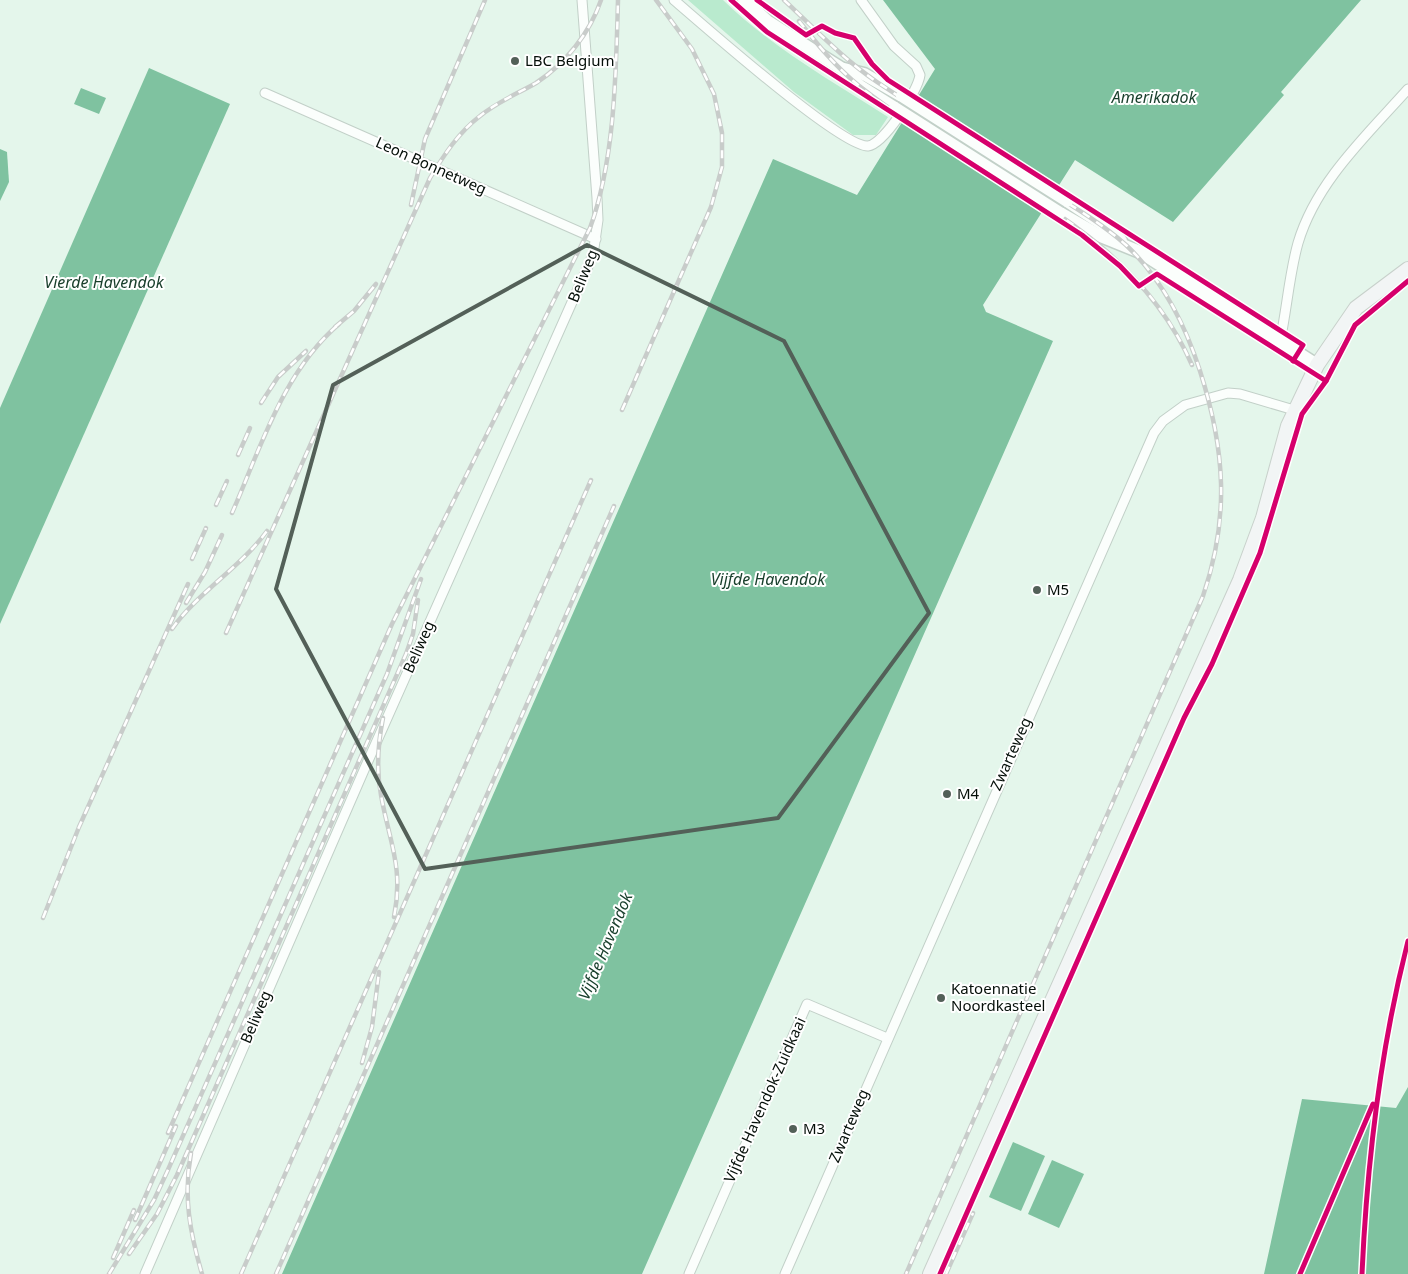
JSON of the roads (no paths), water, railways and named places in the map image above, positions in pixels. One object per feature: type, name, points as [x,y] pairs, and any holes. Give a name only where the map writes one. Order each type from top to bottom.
[{"type":"main road","points":[[744,0],[767,21],[841,68],[860,86],[1060,213],[1098,235],[1126,246],[1317,365]]},
{"type":"main road","points":[[841,68],[864,74],[902,96],[1068,201],[1105,226],[1126,246]]},
{"type":"main road","points":[[930,1274],[1240,580],[1263,518],[1294,410],[1317,365],[1356,308],[1408,268]]},
{"type":"street","name":"Beliweg","points":[[145,1274],[368,762],[594,255],[597,198],[582,0]]},
{"type":"street","points":[[674,0],[787,96],[857,143],[866,146],[880,141],[917,88],[920,75],[916,66],[894,46],[861,0]]},
{"type":"street","points":[[1280,341],[1293,263],[1304,225],[1314,205],[1341,164],[1408,89]]},
{"type":"street","name":"Leon Bonnetweg","points":[[265,93],[596,239]]},
{"type":"street","name":"Zwarteweg","points":[[785,1274],[1154,433],[1163,421],[1185,405],[1228,393],[1240,394],[1294,410]]},
{"type":"street","name":"Vijfde Havendok-Zuidkaai","points":[[689,1274],[808,1004],[887,1038]]},
{"type":"water","name":"Vijfde Havendok","points":[[883,0],[1361,0],[1281,92],[1284,95],[1173,222],[1075,160],[983,305],[986,312],[1053,341],[642,1274],[282,1274],[773,159],[857,195],[935,69]]},
{"type":"water","name":"Vierde Havendok","points":[[149,68],[230,104],[0,624],[0,408]]},
{"type":"water","points":[[81,88],[106,98],[99,114],[74,104]]},
{"type":"water","points":[[0,149],[7,152],[9,182],[0,201]]},
{"type":"water","points":[[1408,1087],[1408,1274],[1264,1274],[1302,1099],[1396,1108]]},
{"type":"water","points":[[1013,1142],[1045,1156],[1021,1211],[989,1197]]},
{"type":"water","points":[[1052,1160],[1084,1174],[1059,1228],[1028,1214]]},
{"type":"railway","points":[[411,205],[425,139],[485,0]]},
{"type":"railway","points":[[226,633],[430,178],[452,145],[472,123],[493,106],[536,83],[557,67],[583,36],[601,0]]},
{"type":"railway","points":[[168,1133],[392,624],[590,228],[605,174],[613,116],[618,0]]},
{"type":"railway","points":[[622,410],[711,207],[722,167],[722,133],[714,94],[692,49],[656,0]]},
{"type":"railway","points":[[784,0],[864,73],[1095,221],[1126,245],[1162,288],[1180,320],[1200,371],[1215,428],[1219,456],[1221,511],[1212,567],[1203,596],[906,1274]]},
{"type":"railway","points":[[799,21],[827,54],[858,85],[903,117],[1044,205],[1089,237],[1129,273],[1164,315],[1192,365]]},
{"type":"railway","points":[[335,327],[354,311],[376,284]]},
{"type":"railway","points":[[232,513],[275,412],[288,387],[303,364],[339,324]]},
{"type":"railway","points":[[261,403],[278,377],[306,351]]},
{"type":"railway","points":[[238,455],[250,428]]},
{"type":"railway","points":[[241,1274],[591,480]]},
{"type":"railway","points":[[216,505],[227,481]]},
{"type":"railway","points":[[276,1274],[614,506]]},
{"type":"railway","points":[[192,559],[206,528]]},
{"type":"railway","points":[[172,629],[194,603],[244,557],[267,531]]},
{"type":"railway","points":[[186,603],[205,572],[222,535]]},
{"type":"railway","points":[[109,1274],[154,1200],[167,1172],[387,674],[421,579]]},
{"type":"railway","points":[[43,918],[79,827],[188,584]]},
{"type":"railway","points":[[129,1254],[157,1214],[177,1175],[406,654],[413,634],[418,600]]},
{"type":"railway","points":[[383,718],[379,746],[378,776],[396,869],[397,899],[394,917]]},
{"type":"railway","points":[[362,1063],[372,1027],[379,972]]},
{"type":"railway","points":[[135,1220],[176,1126]]},
{"type":"railway","points":[[191,1153],[188,1184],[189,1214],[202,1274]]},
{"type":"railway","points":[[113,1258],[134,1210]]},
{"type":"railway","points":[[946,1274],[973,1213]]},
{"type":"place","name":"LBC Belgium","points":[[515,61]]},
{"type":"place","name":"M5","points":[[1037,590]]},
{"type":"place","name":"M4","points":[[947,794]]},
{"type":"place","name":"Katoennatie Noordkasteel","points":[[941,998]]},
{"type":"place","name":"M3","points":[[793,1129]]},
{"type":"water label","name":"Amerikadok","points":[[1154,97]]}]
